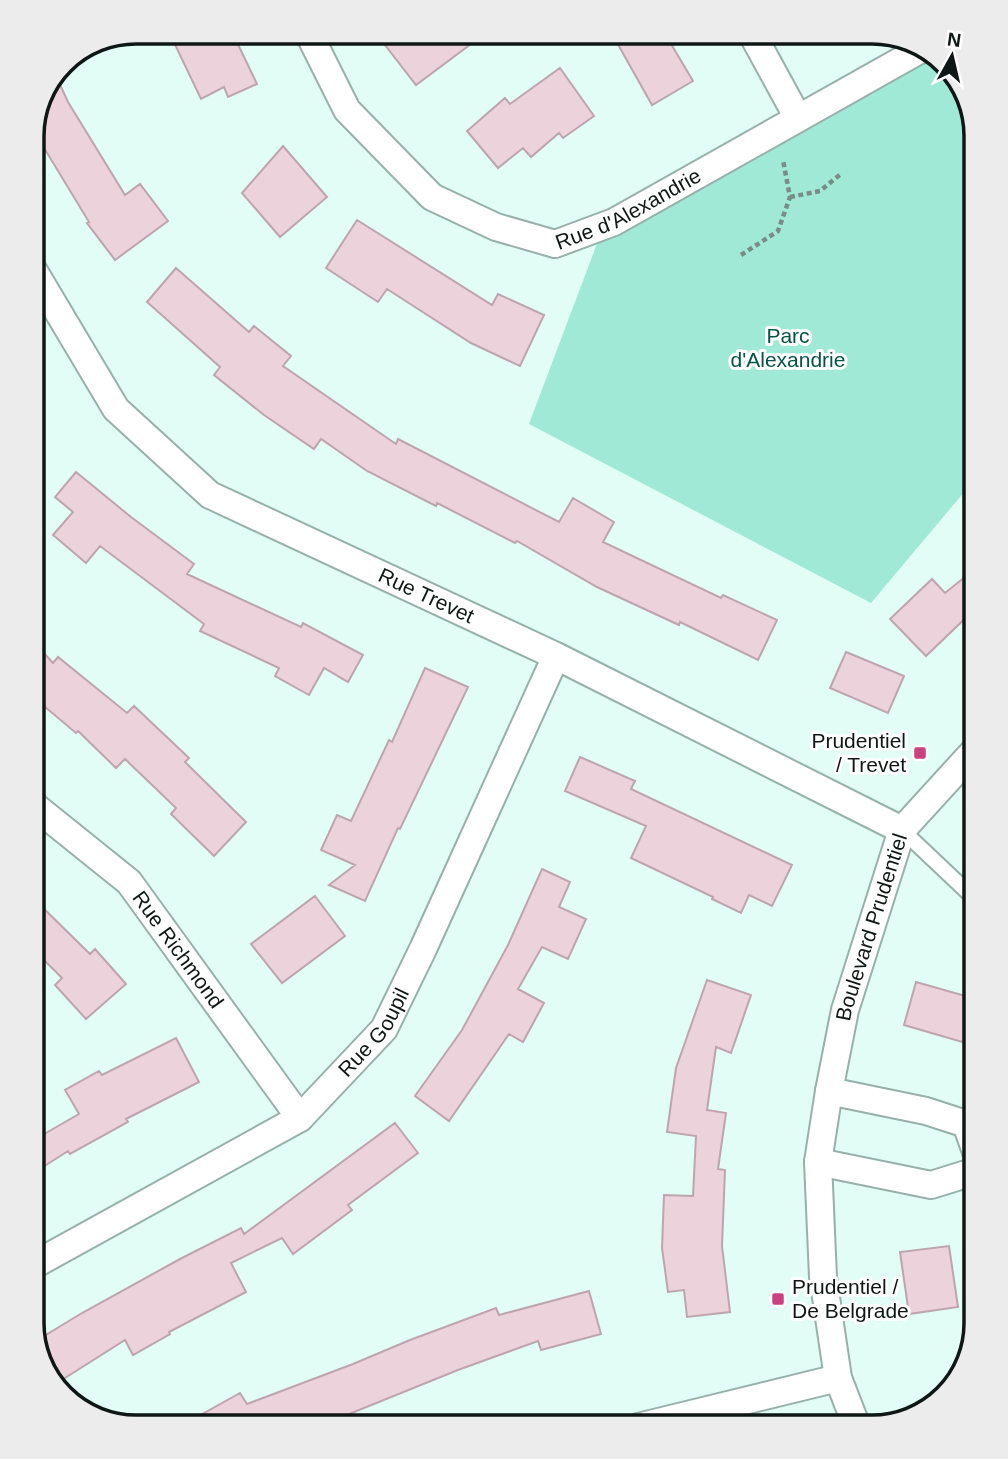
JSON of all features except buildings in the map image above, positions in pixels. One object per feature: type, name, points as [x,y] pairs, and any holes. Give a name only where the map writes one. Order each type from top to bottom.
[{"type":"street","name":"Rue d'Alexandrie","points":[[314,44],[347,110],[432,197],[496,227],[555,244],[614,222],[914,53]]},
{"type":"street","points":[[758,44],[799,118]]},
{"type":"street","name":"Rue Trevet","points":[[44,288],[116,409],[210,495],[556,656],[902,830]]},
{"type":"street","name":"Rue Goupil","points":[[44,1259],[300,1118],[384,1029],[424,949],[556,656]]},
{"type":"street","name":"Boulevard Prudentiel","points":[[852,1415],[838,1378],[823,1277],[818,1163],[829,1091],[845,1010],[902,830],[964,762]]},
{"type":"street","name":"Rue Richmond","points":[[44,815],[129,882],[300,1118]]},
{"type":"street","points":[[829,1091],[926,1111],[964,1123]]},
{"type":"street","points":[[818,1163],[931,1185],[964,1175]]},
{"type":"street","points":[[687,1415],[838,1378]]},
{"type":"lane","points":[[902,830],[964,889]]},
{"type":"path","points":[[741,255],[778,231],[790,197],[787,170],[773,132]]},
{"type":"path","points":[[790,197],[820,191],[842,173]]},
{"type":"green space","name":"Parc d'Alexandrie","points":[[917,60],[917,91],[952,91],[961,112],[964,136],[964,492],[871,603],[529,424],[598,241]]},
{"type":"place","name":"Prudentiel / Trevet","points":[[920,753]]},
{"type":"place","name":"Prudentiel / De Belgrade","points":[[778,1299]]}]
